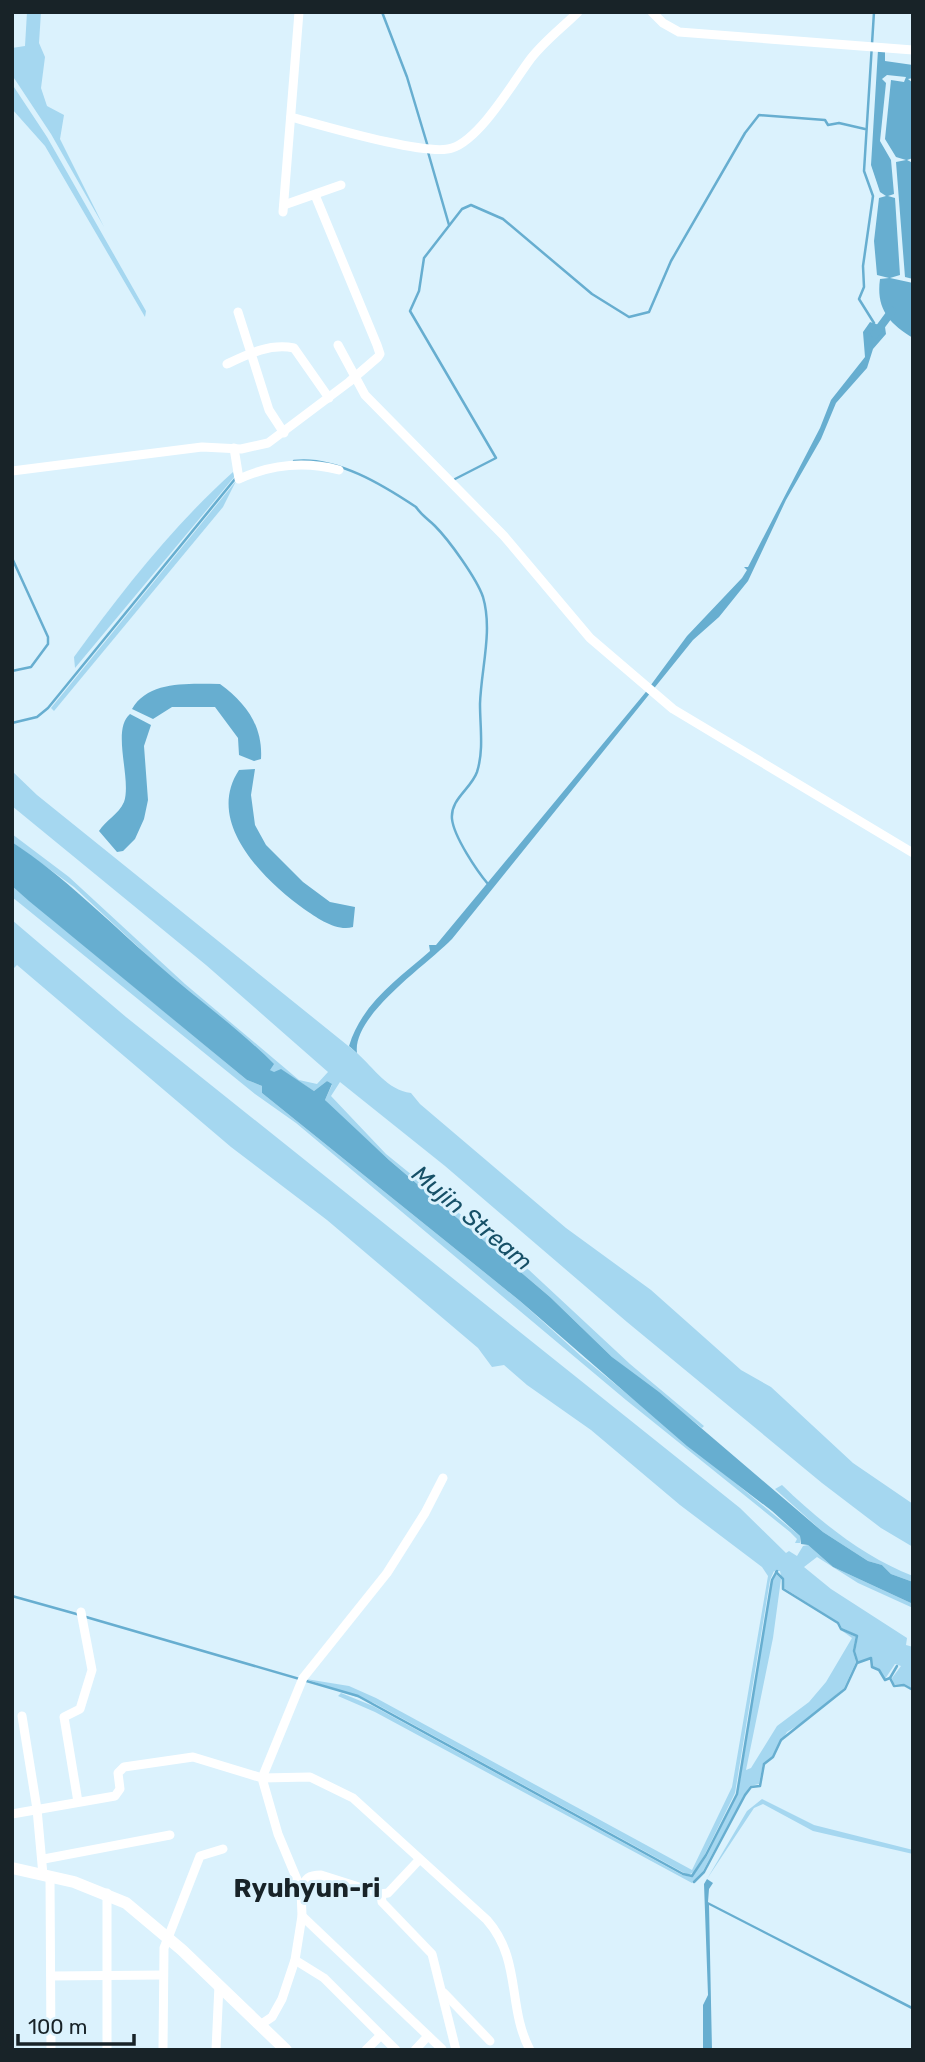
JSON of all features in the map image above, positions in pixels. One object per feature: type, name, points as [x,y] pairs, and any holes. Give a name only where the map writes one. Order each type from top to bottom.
[{"type":"main road","points":[[12,1868],[47,1875],[107,1894],[126,1903],[219,1985],[286,2050]]},
{"type":"street","points":[[299,12],[283,209],[341,185]]},
{"type":"street","points":[[291,117],[431,149],[455,148],[466,140],[499,102],[529,60],[578,12]]},
{"type":"street","points":[[652,12],[663,23],[679,32],[913,50]]},
{"type":"street","points":[[12,471],[202,447],[234,448],[268,443],[329,398],[380,354],[315,195]]},
{"type":"street","points":[[238,312],[269,410],[284,433]]},
{"type":"street","points":[[338,345],[365,395],[504,536],[590,638],[673,709],[913,853]]},
{"type":"street","points":[[227,364],[249,353],[276,346],[294,348],[329,398]]},
{"type":"street","points":[[234,448],[238,476],[302,463],[339,470]]},
{"type":"street","points":[[301,1889],[278,1835],[262,1778],[302,1680],[387,1573],[425,1513],[443,1478]]},
{"type":"street","points":[[78,1802],[64,1717],[80,1709],[92,1670],[81,1616]]},
{"type":"street","points":[[22,1716],[47,1875],[51,2050]]},
{"type":"street","points":[[12,1814],[116,1796],[120,1789],[118,1773],[124,1766],[181,1757],[193,1757],[262,1778],[302,1776],[333,1786],[353,1798],[500,1935],[508,1954],[521,2021],[530,2050]]},
{"type":"street","points":[[44,1859],[170,1835]]},
{"type":"street","points":[[163,2050],[164,1948],[200,1856],[223,1849]]},
{"type":"street","points":[[260,2025],[272,2017],[295,1960],[304,1880],[311,1875],[321,1875],[381,1894],[395,1886],[419,1860]]},
{"type":"street","points":[[107,1894],[107,2050]]},
{"type":"street","points":[[381,1894],[382,1902],[432,1954],[456,2050]]},
{"type":"street","points":[[302,1916],[442,2049]]},
{"type":"street","points":[[295,1960],[324,1979],[396,2050]]},
{"type":"street","points":[[51,1976],[163,1975]]},
{"type":"street","points":[[216,2050],[219,1985]]},
{"type":"street","points":[[443,1992],[491,2040]]},
{"type":"street","points":[[366,2050],[381,2035]]},
{"type":"street","points":[[415,2050],[428,2036]]},
{"type":"shaded area","points":[[27,12],[41,12],[39,43],[45,57],[41,88],[47,106],[64,115],[60,139],[104,227],[51,134],[12,75],[12,48],[25,46]]},
{"type":"shaded area","points":[[878,50],[885,51],[885,61],[913,65],[913,78],[908,79],[913,83],[913,158],[907,160],[913,163],[913,279],[905,277],[896,162],[906,160],[896,157],[885,139],[891,80],[904,82],[906,77],[887,75],[882,79],[886,83],[880,141],[891,160],[894,194],[888,196],[895,198],[900,275],[890,278],[913,283],[913,338],[897,327],[886,314],[879,289],[880,279],[889,278],[877,275],[874,241],[879,198],[886,196],[880,192],[871,165]]},
{"type":"shaded area","points":[[12,84],[47,137],[146,311],[145,317],[45,146],[12,109]]},
{"type":"shaded area","points":[[870,322],[885,327],[886,334],[873,349],[867,368],[836,403],[821,439],[786,500],[748,581],[719,617],[693,640],[452,939],[379,1007],[366,1023],[359,1038],[357,1053],[349,1046],[372,1004],[430,951],[429,945],[436,945],[645,693],[687,636],[742,578],[747,570],[744,567],[748,567],[820,428],[831,400],[865,357],[863,332]]},
{"type":"shaded area","points":[[233,472],[235,476],[75,668],[74,657],[129,584],[189,515]]},
{"type":"shaded area","points":[[236,481],[223,507],[54,711],[51,708]]},
{"type":"shaded area","points":[[183,684],[220,684],[238,699],[251,716],[259,736],[261,759],[254,761],[239,755],[238,738],[215,707],[172,707],[153,719],[132,709],[139,700],[159,688]]},
{"type":"shaded area","points":[[130,714],[151,725],[144,746],[148,800],[144,819],[135,839],[123,851],[117,852],[99,831],[124,802],[126,781],[122,731]]},
{"type":"shaded area","points":[[255,769],[251,795],[255,825],[266,845],[303,882],[330,902],[355,907],[353,927],[334,926],[304,909],[272,883],[244,849],[234,830],[229,810],[230,790],[239,770]]},
{"type":"shaded area","points":[[12,771],[37,795],[357,1053],[381,1078],[395,1088],[411,1093],[420,1104],[566,1228],[651,1290],[741,1370],[771,1387],[853,1463],[913,1504],[913,1547],[881,1528],[822,1483],[627,1322],[445,1166],[340,1082],[331,1096],[386,1154],[529,1270],[630,1364],[704,1426],[702,1428],[612,1357],[550,1297],[330,1106],[325,1100],[332,1085],[327,1081],[314,1091],[281,1070],[274,1073],[270,1070],[74,887],[12,842],[12,834],[69,877],[185,984],[299,1080],[317,1084],[328,1072],[206,965],[12,806]]},
{"type":"shaded area","points":[[12,842],[68,885],[170,976],[245,1037],[274,1064],[270,1070],[274,1072],[281,1069],[314,1091],[327,1081],[332,1084],[325,1100],[389,1160],[550,1297],[612,1357],[659,1392],[823,1532],[868,1561],[882,1565],[891,1574],[913,1582],[913,1604],[833,1567],[808,1545],[801,1544],[800,1536],[772,1511],[687,1446],[520,1301],[262,1093],[262,1086],[247,1080],[29,901],[12,886]]},
{"type":"shaded area","points":[[12,886],[247,1080],[262,1086],[262,1093],[520,1301],[581,1356],[800,1536],[800,1543],[795,1543],[797,1539],[790,1532],[626,1400],[296,1123],[255,1094],[12,897]]},
{"type":"shaded area","points":[[12,920],[126,1017],[740,1508],[786,1553],[789,1551],[797,1556],[803,1546],[808,1545],[833,1567],[913,1604],[913,1608],[858,1583],[817,1557],[804,1567],[831,1589],[907,1638],[906,1645],[913,1647],[913,1689],[904,1684],[893,1684],[892,1678],[901,1666],[895,1664],[885,1679],[879,1669],[872,1667],[872,1658],[858,1662],[855,1651],[858,1636],[784,1588],[780,1571],[774,1571],[770,1580],[735,1793],[705,1854],[694,1872],[688,1875],[374,1703],[306,1679],[349,1686],[376,1698],[692,1870],[732,1787],[768,1576],[762,1567],[680,1505],[591,1430],[527,1385],[504,1365],[492,1367],[478,1348],[327,1220],[231,1147],[17,965],[12,970]]},
{"type":"shaded area","points":[[782,1485],[843,1537],[877,1559],[913,1576],[913,1582],[891,1574],[882,1565],[868,1561],[823,1532],[775,1489]]},
{"type":"shaded area","points":[[776,1574],[781,1579],[773,1638],[746,1770],[751,1768],[777,1726],[809,1702],[826,1682],[852,1638],[841,1630],[856,1637],[853,1651],[856,1662],[844,1688],[808,1719],[787,1732],[771,1759],[763,1764],[759,1784],[750,1786],[703,1871],[692,1883],[375,1712],[338,1696],[341,1693],[373,1706],[682,1875],[692,1877],[707,1856],[738,1793],[772,1581]]},
{"type":"shaded area","points":[[762,1799],[814,1825],[913,1850],[913,1854],[813,1831],[763,1804],[754,1808],[707,1879],[747,1811]]},
{"type":"shaded area","points":[[707,1879],[713,1883],[709,1889],[708,1902],[913,2007],[913,2010],[709,1905],[712,2050],[703,2050],[703,2005],[708,1995],[704,1884]]},
{"type":"waterway","points":[[382,12],[407,77],[428,147]]},
{"type":"waterway","points":[[874,12],[864,171],[873,196],[863,266],[864,287],[859,299],[874,323]]},
{"type":"waterway","points":[[455,479],[496,458],[410,311],[419,291],[424,258],[462,209],[471,205],[503,219],[592,294],[629,317],[649,312],[671,261],[745,133],[759,115],[825,120],[828,125],[839,123],[865,129]]},
{"type":"waterway","points":[[428,152],[449,225]]},
{"type":"waterway","points":[[875,334],[892,311]]},
{"type":"waterway","points":[[294,461],[326,463],[358,474],[416,507],[448,540],[480,589],[487,623],[480,704],[480,755],[477,772],[457,800],[452,819],[461,844],[488,884]]},
{"type":"waterway","points":[[12,723],[37,717],[48,708],[235,479]]},
{"type":"waterway","points":[[12,558],[48,637],[48,644],[31,667],[12,671]]},
{"type":"waterway","points":[[86,1617],[358,1696],[683,1874],[692,1876],[706,1855],[737,1794],[772,1580],[777,1571]]},
{"type":"waterway","points":[[776,1572],[783,1579],[783,1589],[838,1623],[841,1629],[857,1636],[854,1651],[857,1661]]},
{"type":"waterway","points":[[12,1596],[80,1615]]},
{"type":"waterway","points":[[694,1882],[704,1872],[745,1795],[751,1787],[760,1786],[764,1764],[773,1757],[781,1740],[845,1689],[857,1663],[871,1658],[872,1667],[879,1670],[885,1680],[890,1678],[894,1686],[904,1685],[913,1690]]},
{"type":"waterway","points":[[890,1678],[897,1666]]},
{"type":"district","name":"Ryuhyun-ri","points":[[307,1888]]},
{"type":"water label","name":"Mujin Stream","points":[[472,1218]]}]
